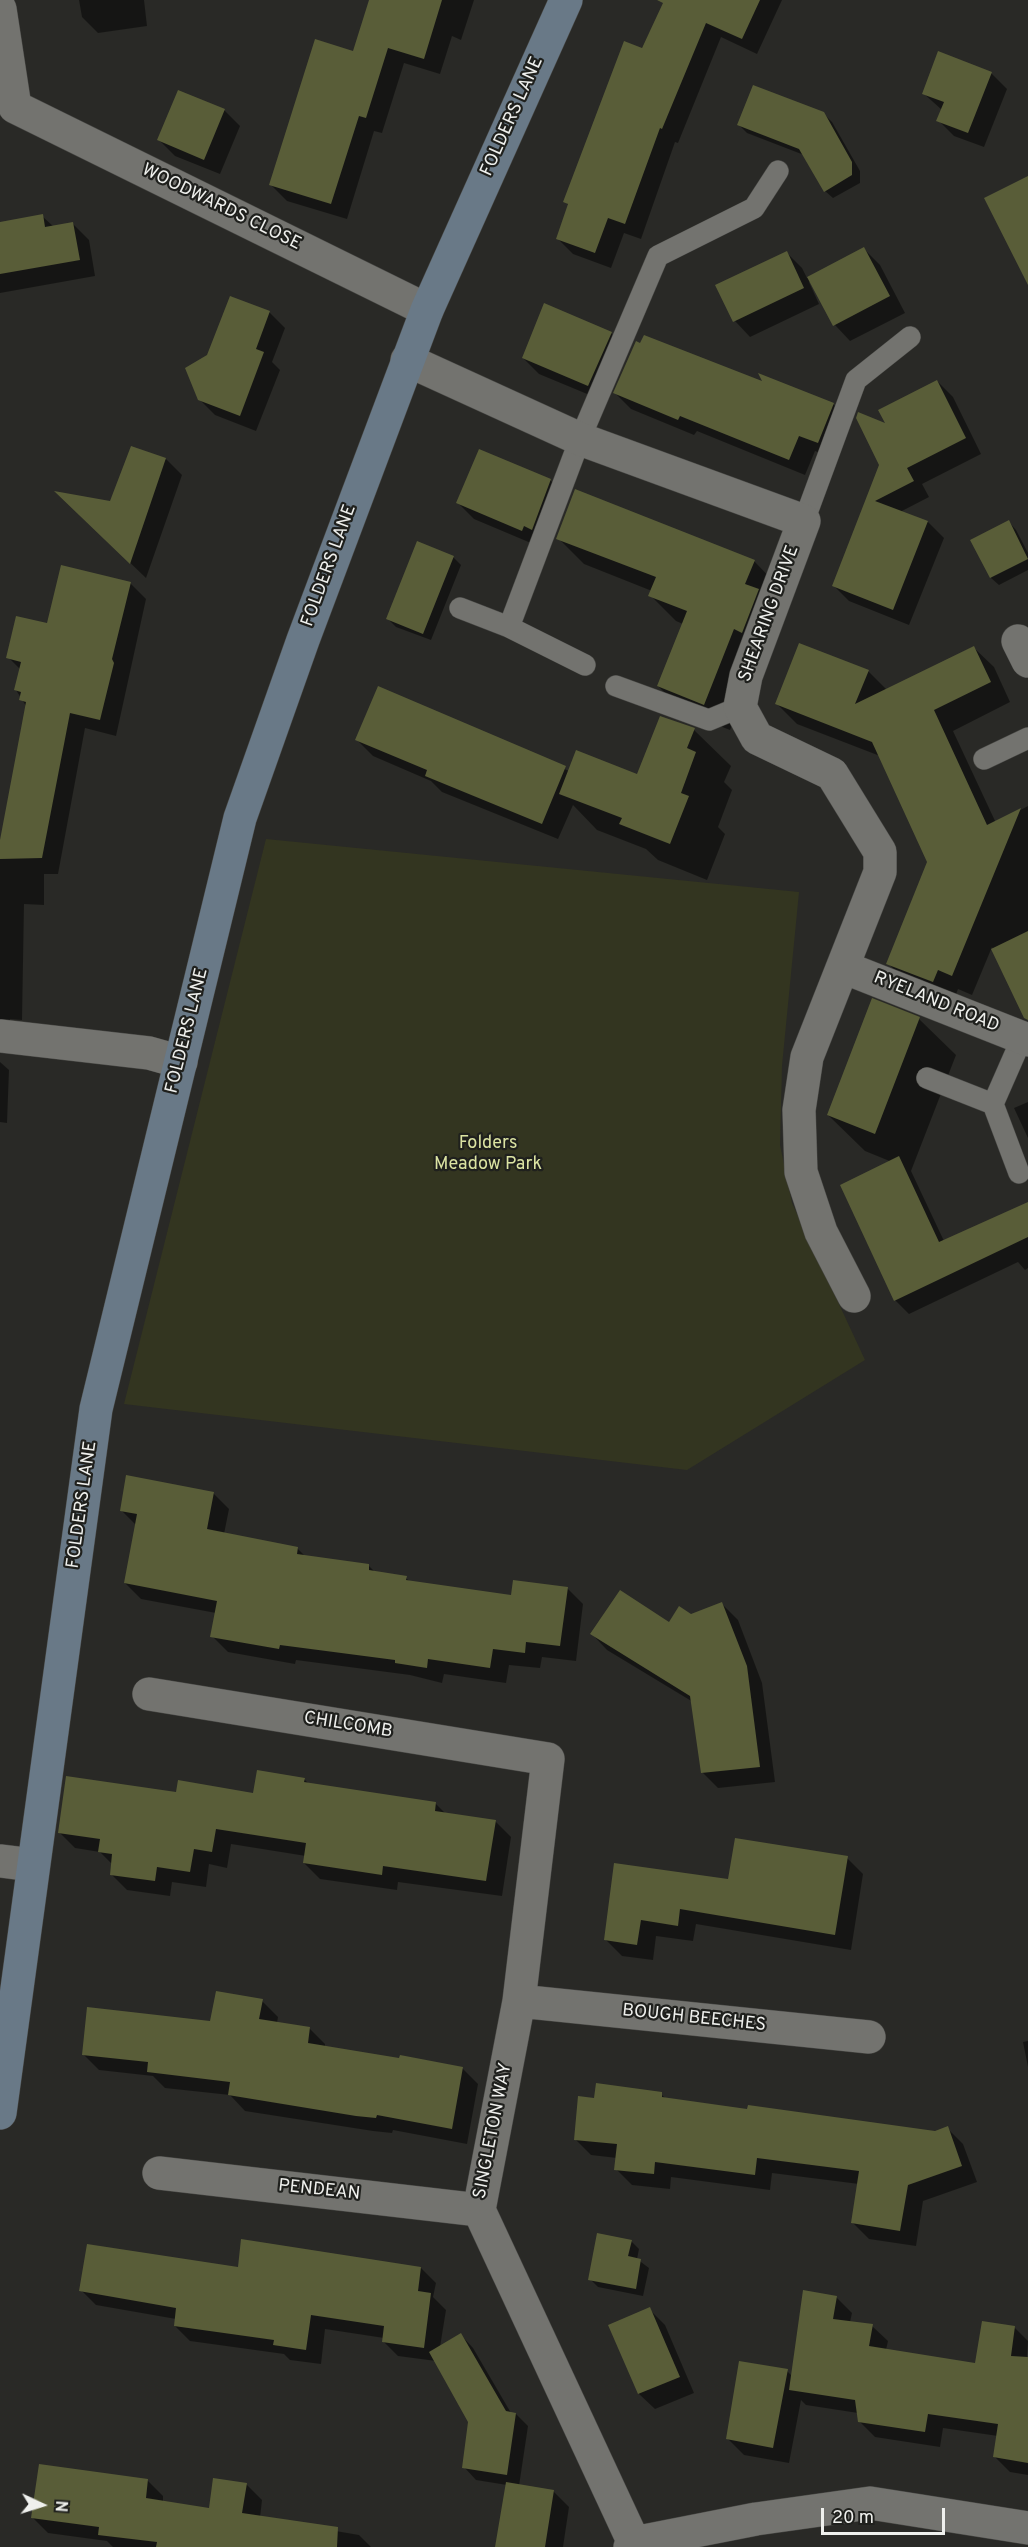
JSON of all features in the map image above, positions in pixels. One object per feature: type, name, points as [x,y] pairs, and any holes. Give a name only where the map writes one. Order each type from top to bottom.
[{"type":"main road","name":"FOLDERS LANE","points":[[0,2110],[96,1409],[240,818],[407,360],[427,310],[566,0]]},
{"type":"street","name":"WOODWARDS CLOSE","points":[[0,9],[8,112],[427,310]]},
{"type":"street","points":[[407,360],[580,439],[804,521]]},
{"type":"street","name":"SHEARING DRIVE","points":[[804,521],[746,676],[740,706],[757,738],[832,774],[880,852],[880,872],[807,1057],[799,1110],[801,1172],[821,1232],[854,1296]]},
{"type":"street","name":"RYELAND ROAD","points":[[843,967],[1025,1039]]},
{"type":"street","points":[[0,1036],[149,1053],[181,1062]]},
{"type":"street","name":"CHILCOMB","points":[[148,1694],[548,1759]]},
{"type":"street","name":"SINGLETON WAY","points":[[548,1759],[519,2001],[479,2210],[632,2545]]},
{"type":"street","points":[[0,1861],[33,1865]]},
{"type":"street","name":"BOUGH BEECHES","points":[[519,2001],[869,2037]]},
{"type":"street","name":"PENDEAN","points":[[159,2173],[479,2210]]},
{"type":"street","points":[[632,2545],[756,2518],[870,2503],[1028,2528]]},
{"type":"lane","points":[[509,627],[580,439],[658,256],[754,208],[778,171]]},
{"type":"lane","points":[[804,521],[856,380],[910,337]]},
{"type":"lane","points":[[460,608],[509,627],[585,665]]},
{"type":"lane","points":[[616,686],[709,720],[740,706]]},
{"type":"lane","points":[[984,759],[1028,738]]},
{"type":"lane","points":[[1018,1173],[993,1104],[1025,1039]]},
{"type":"lane","points":[[927,1078],[993,1104]]},
{"type":"green space","name":"Folders Meadow Park","points":[[266,839],[799,892],[782,1066],[780,1145],[792,1203],[865,1360],[687,1470],[124,1404]]},
{"type":"building","points":[[369,0],[442,0],[424,59],[388,48],[366,118],[359,116],[331,204],[269,185],[315,39],[353,51]]},
{"type":"building","points":[[657,0],[760,0],[742,39],[706,23],[662,129],[660,128],[625,224],[608,218],[595,253],[556,239],[568,204],[563,202],[624,41],[642,48],[663,3]]},
{"type":"building","points":[[938,51],[992,72],[968,133],[936,121],[944,102],[922,94]]},
{"type":"building","points":[[753,85],[824,112],[852,162],[852,175],[824,192],[799,149],[737,125]]},
{"type":"building","points":[[178,90],[225,109],[204,160],[157,140]]},
{"type":"building","points":[[1028,176],[1028,285],[984,198]]},
{"type":"building","points":[[43,214],[45,227],[73,222],[80,260],[0,274],[0,222]]},
{"type":"building","points":[[864,247],[890,296],[833,326],[807,277]]},
{"type":"building","points":[[787,251],[804,288],[733,322],[715,285]]},
{"type":"building","points":[[230,296],[270,311],[256,349],[264,352],[240,416],[198,400],[185,368],[207,355]]},
{"type":"building","points":[[544,303],[612,332],[588,386],[522,358]]},
{"type":"building","points":[[644,335],[762,381],[758,373],[834,403],[818,443],[799,436],[789,460],[680,416],[678,420],[613,393],[636,341],[640,343]]},
{"type":"building","points":[[937,380],[966,438],[907,468],[914,481],[875,501],[928,521],[893,610],[832,586],[879,465],[856,418],[858,412],[885,423],[878,410]]},
{"type":"building","points":[[131,446],[166,458],[130,564],[54,491],[110,501]]},
{"type":"building","points":[[479,449],[551,479],[532,530],[524,526],[522,531],[456,503]]},
{"type":"building","points":[[575,489],[755,560],[745,584],[759,589],[742,633],[734,629],[704,705],[657,686],[687,611],[648,596],[656,577],[556,539]]},
{"type":"building","points":[[1009,520],[1028,559],[990,578],[970,540]]},
{"type":"building","points":[[417,541],[454,556],[423,634],[386,619]]},
{"type":"building","points":[[61,565],[131,582],[100,720],[70,713],[42,858],[0,859],[0,840],[26,702],[19,700],[21,692],[14,690],[21,662],[6,658],[16,616],[47,623]]},
{"type":"building","points":[[799,643],[869,670],[855,704],[974,646],[991,682],[934,710],[987,825],[1021,808],[952,976],[938,970],[933,982],[886,964],[927,862],[872,742],[775,704]]},
{"type":"building","points":[[378,686],[566,766],[542,824],[425,776],[427,770],[355,740]]},
{"type":"building","points":[[660,716],[695,728],[687,748],[696,752],[681,793],[689,796],[670,844],[619,824],[622,818],[559,794],[576,750],[637,774]]},
{"type":"building","points":[[1028,931],[1028,1020],[1024,1018],[991,949]]},
{"type":"building","points":[[872,998],[920,1017],[875,1134],[827,1115]]},
{"type":"building","points":[[899,1156],[939,1242],[1028,1202],[1028,1237],[894,1301],[840,1185]]},
{"type":"building","points":[[126,1475],[214,1492],[207,1529],[298,1547],[297,1554],[369,1564],[369,1570],[407,1576],[406,1580],[511,1595],[513,1580],[568,1587],[560,1646],[526,1642],[525,1653],[493,1649],[490,1668],[428,1659],[427,1668],[395,1663],[395,1660],[280,1645],[279,1649],[210,1637],[217,1601],[124,1583],[137,1514],[120,1511]]},
{"type":"building","points":[[620,1590],[669,1622],[679,1606],[691,1614],[722,1602],[747,1666],[760,1767],[701,1773],[690,1696],[590,1634]]},
{"type":"building","points":[[257,1770],[305,1778],[304,1782],[436,1802],[435,1811],[496,1820],[486,1881],[383,1866],[382,1875],[303,1863],[306,1843],[216,1829],[212,1852],[194,1849],[190,1872],[157,1867],[155,1881],[110,1875],[112,1854],[98,1852],[100,1839],[58,1833],[66,1776],[176,1792],[178,1780],[253,1793]]},
{"type":"building","points":[[735,1838],[848,1856],[835,1935],[680,1909],[678,1926],[641,1920],[637,1945],[604,1940],[614,1863],[728,1879]]},
{"type":"building","points":[[216,1991],[263,1999],[259,2019],[310,2027],[308,2043],[399,2058],[400,2055],[463,2067],[452,2129],[377,2115],[376,2118],[356,2116],[228,2095],[230,2082],[147,2072],[148,2062],[82,2055],[87,2007],[210,2021]]},
{"type":"building","points":[[596,2083],[662,2092],[662,2097],[747,2109],[748,2105],[935,2131],[948,2126],[962,2166],[908,2185],[900,2231],[851,2223],[859,2171],[757,2158],[755,2175],[655,2162],[654,2174],[614,2170],[617,2144],[574,2140],[578,2096],[594,2098]]},
{"type":"building","points":[[597,2233],[632,2240],[628,2256],[641,2259],[636,2289],[588,2280]]},
{"type":"building","points":[[241,2239],[421,2267],[418,2291],[431,2293],[424,2348],[382,2342],[384,2326],[311,2315],[306,2350],[273,2345],[274,2340],[174,2326],[176,2308],[79,2291],[87,2244],[238,2267]]},
{"type":"building","points":[[803,2290],[837,2296],[833,2319],[873,2324],[869,2346],[975,2363],[982,2321],[1015,2326],[1011,2356],[1028,2357],[1028,2463],[993,2457],[998,2424],[928,2414],[925,2432],[858,2422],[855,2400],[789,2390]]},
{"type":"building","points":[[650,2307],[680,2377],[638,2394],[608,2325]]},
{"type":"building","points":[[461,2333],[506,2411],[516,2413],[507,2475],[462,2468],[468,2422],[429,2352]]},
{"type":"building","points":[[739,2361],[788,2369],[773,2448],[726,2439]]},
{"type":"building","points":[[39,2464],[148,2479],[146,2498],[209,2508],[213,2478],[247,2483],[242,2513],[338,2527],[337,2547],[156,2547],[157,2542],[98,2535],[99,2527],[31,2518]]},
{"type":"building","points":[[506,2482],[554,2490],[545,2547],[495,2547]]}]
